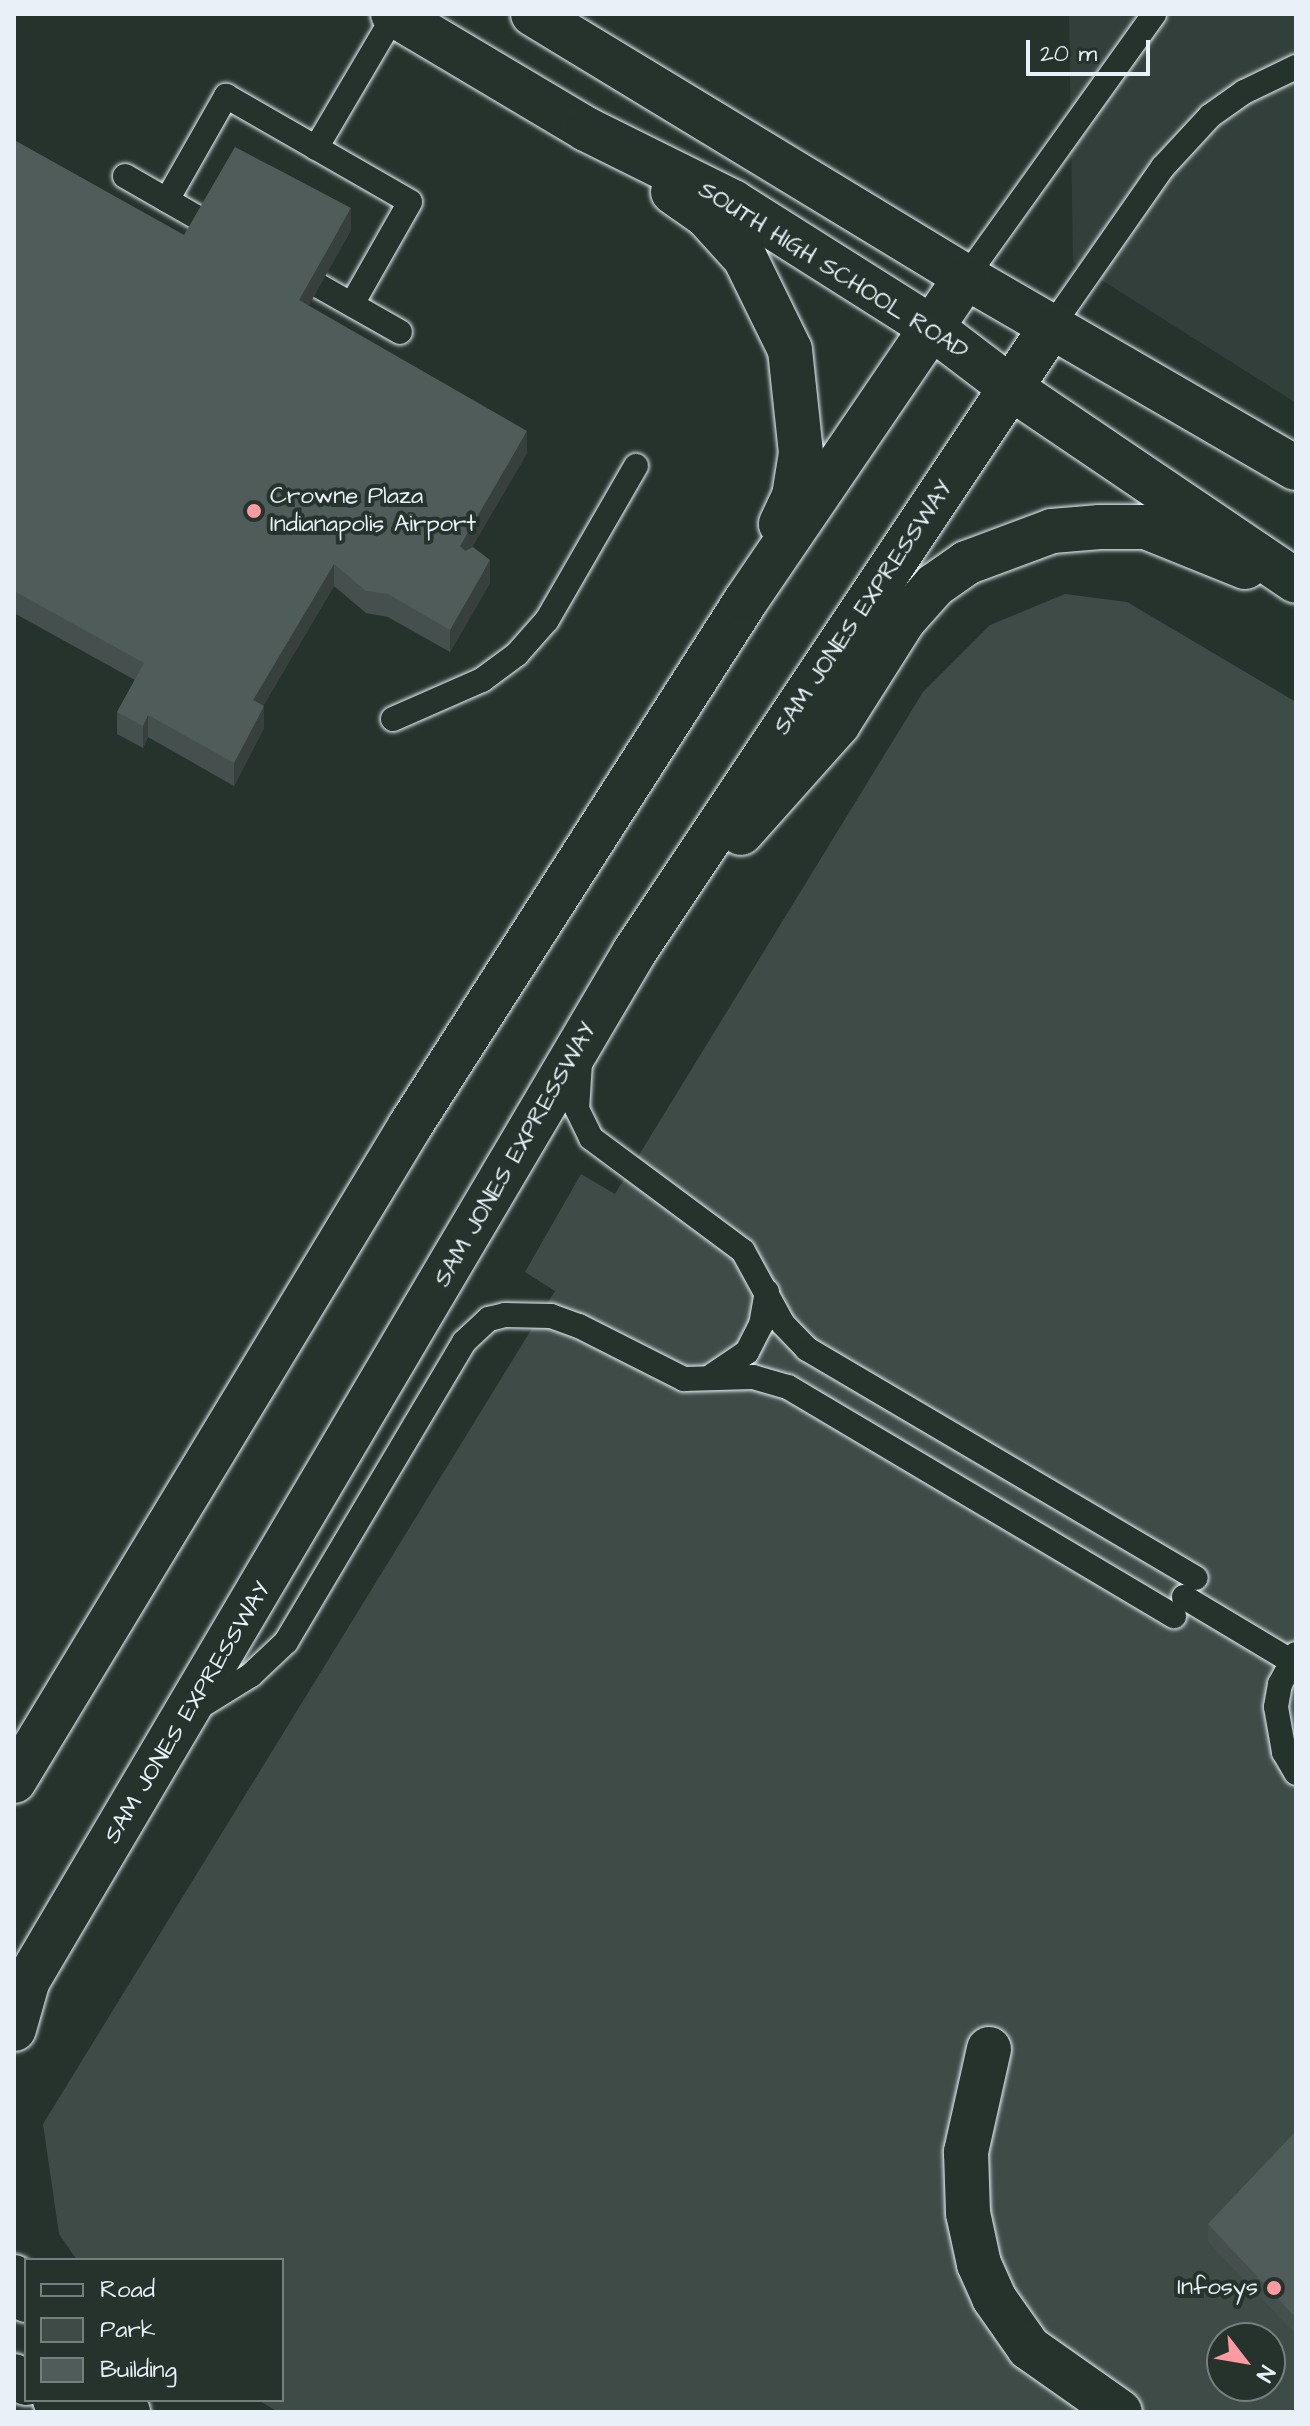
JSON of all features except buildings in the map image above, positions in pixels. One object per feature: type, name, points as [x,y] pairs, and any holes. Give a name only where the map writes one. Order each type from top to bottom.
[{"type":"main road","name":"SOUTH HIGH SCHOOL ROAD","points":[[394,14],[586,129],[733,202],[931,327],[1011,388],[1296,581]]},
{"type":"main road","points":[[533,14],[966,277],[1296,468]]},
{"type":"main road","points":[[586,129],[728,237],[750,268],[790,350],[798,386],[801,453],[794,496],[745,602]]},
{"type":"main road","points":[[14,1781],[410,1126],[745,602],[966,277]]},
{"type":"main road","name":"SAM JONES EXPRESSWAY","points":[[14,2029],[20,1993],[635,951],[1052,326]]},
{"type":"main road","points":[[635,951],[838,724],[903,621],[935,585],[966,563],[1052,531],[1146,527],[1296,587]]},
{"type":"main road","points":[[989,2049],[966,2152],[968,2213],[979,2264],[994,2298],[1029,2348],[1120,2412]]},
{"type":"main road","points":[[14,2277],[24,2296]]},
{"type":"main road","points":[[58,2402],[76,2412]]},
{"type":"lane","points":[[316,148],[394,14]]},
{"type":"lane","points":[[966,277],[1154,14]]},
{"type":"lane","points":[[1052,326],[1163,167],[1210,116],[1244,92],[1296,67]]},
{"type":"lane","points":[[167,200],[226,96],[410,202],[352,304]]},
{"type":"lane","points":[[125,176],[205,222]]},
{"type":"lane","points":[[319,286],[400,332]]},
{"type":"lane","points":[[393,719],[482,680],[517,654],[547,620],[636,466]]},
{"type":"lane","points":[[601,1007],[577,1073],[577,1109],[584,1129],[610,1155],[743,1251],[783,1324],[807,1349],[1184,1597]]},
{"type":"lane","points":[[702,1379],[727,1369],[747,1352],[761,1325],[767,1292]]},
{"type":"lane","points":[[187,1714],[251,1675],[286,1642],[464,1342],[489,1319],[551,1316],[607,1338],[666,1372],[702,1379],[753,1377],[788,1387],[1294,1657],[1276,1707],[1284,1752],[1296,1773]]},
{"type":"shaded area","points":[[1069,14],[1296,14],[1296,403],[1073,262]]},
{"type":"green space","name":"Infosys","points":[[1065,594],[1127,602],[1296,702],[1296,2412],[278,2412],[261,2402],[284,2402],[284,2258],[76,2258],[59,2234],[43,2124],[555,1291],[525,1272],[581,1174],[615,1194],[923,692],[990,625]]},
{"type":"place","name":"Crowne Plaza Indianapolis Airport","points":[[254,511]]},
{"type":"place","name":"Infosys","points":[[1274,2288]]}]
